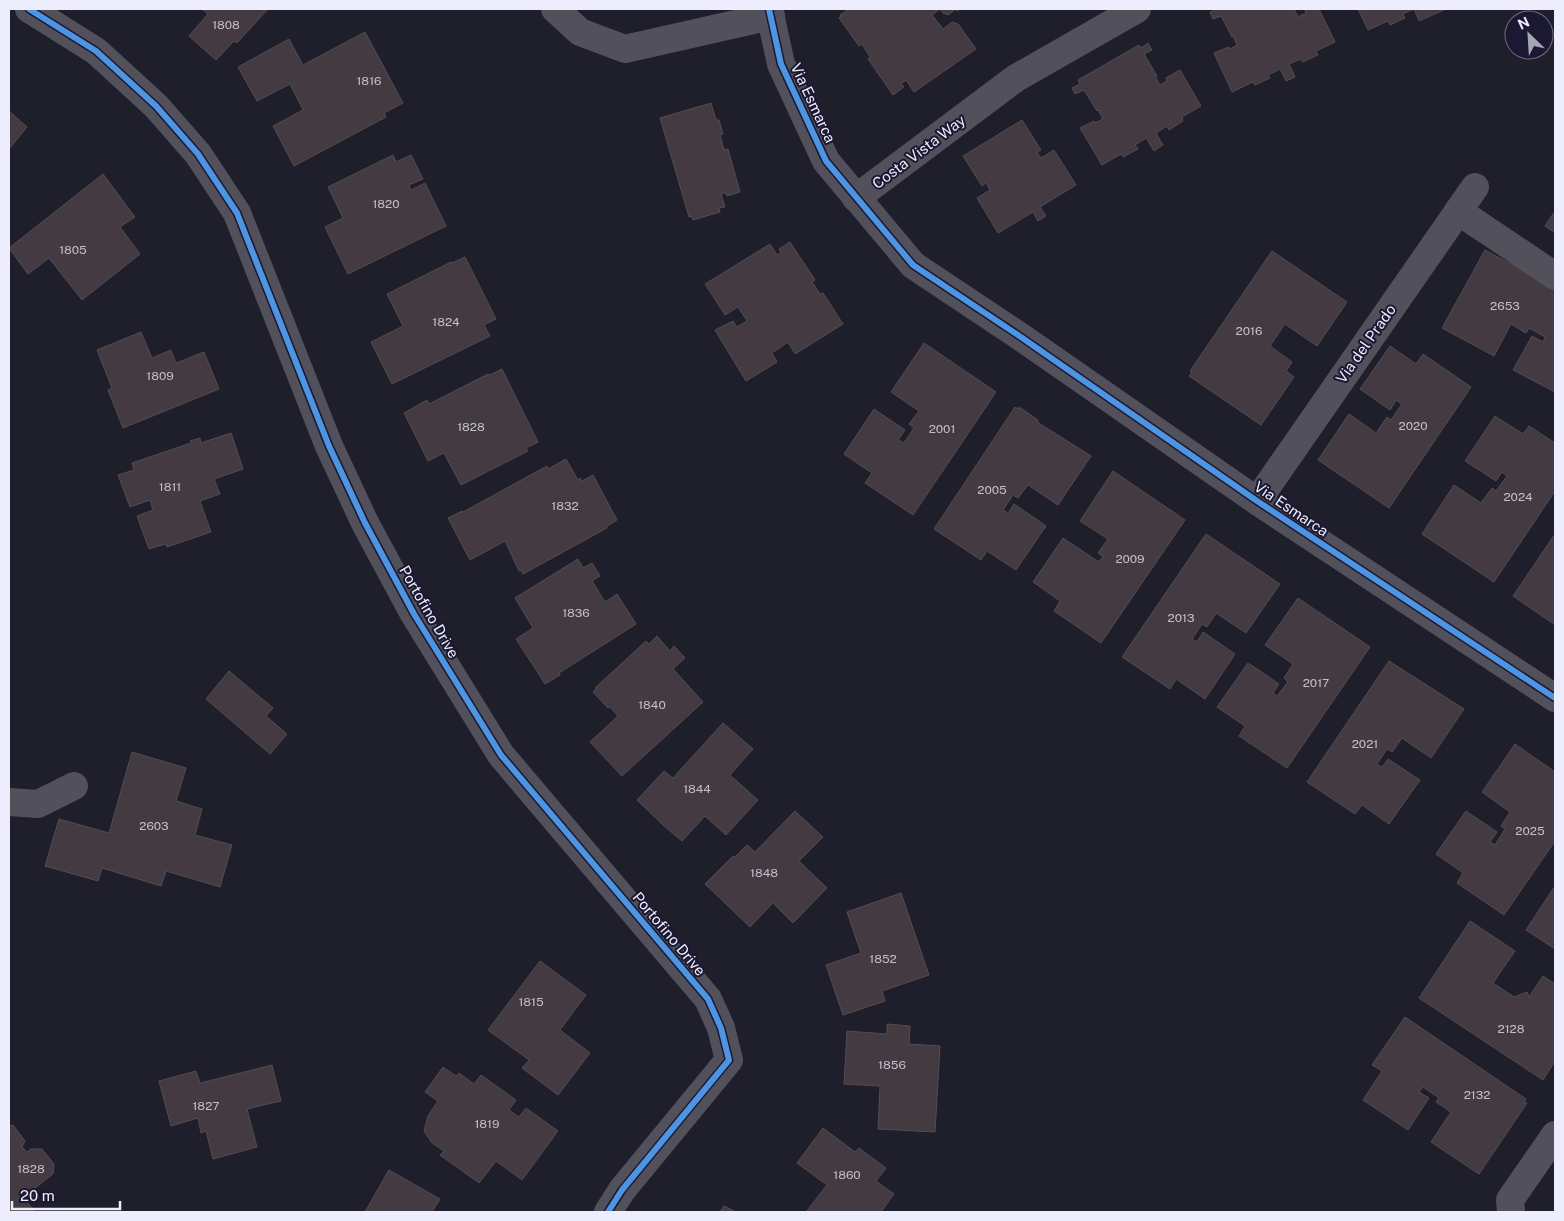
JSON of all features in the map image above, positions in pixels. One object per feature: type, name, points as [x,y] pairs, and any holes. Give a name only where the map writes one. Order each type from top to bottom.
[{"type":"street","name":"Portofino Drive","points":[[29,9],[96,51],[156,106],[198,154],[237,213],[329,446],[365,523],[414,614],[501,755],[708,999],[722,1028],[729,1060],[622,1190],[608,1212]]},
{"type":"street","points":[[555,9],[580,32],[625,49],[770,12]]},
{"type":"street","name":"Costa Vista Way","points":[[1018,335],[913,265],[856,198],[1016,78],[1137,9]]},
{"type":"street","name":"Via Esmarca","points":[[770,12],[781,64],[826,162],[856,198]]},
{"type":"street","name":"Via del Prado","points":[[1256,501],[1475,187]]},
{"type":"street","points":[[1458,211],[1555,276]]},
{"type":"street","name":"Via Esmarca","points":[[1018,335],[1256,501],[1555,698]]},
{"type":"street","points":[[9,802],[38,804],[74,786]]},
{"type":"street","points":[[1511,1212],[1510,1200],[1555,1135]]},
{"type":"building","points":[[202,9],[268,9],[237,43],[234,41],[216,60],[189,36],[208,14]]},
{"type":"building","points":[[849,9],[940,9],[932,15],[943,29],[952,22],[958,24],[976,49],[914,92],[906,80],[901,84],[904,87],[893,95],[868,59],[870,57],[862,44],[859,46],[839,18],[840,15]]},
{"type":"building","points":[[940,9],[956,9],[948,15]]},
{"type":"building","points":[[1218,9],[1294,9],[1298,17],[1306,13],[1305,10],[1319,9],[1335,42],[1316,51],[1318,55],[1303,62],[1301,59],[1289,64],[1295,77],[1286,81],[1280,69],[1268,75],[1270,78],[1255,85],[1253,82],[1232,92],[1214,53],[1237,45],[1221,16],[1213,19],[1210,12]]},
{"type":"building","points":[[1358,9],[1414,9],[1403,14],[1405,18],[1390,25],[1388,21],[1368,30]]},
{"type":"building","points":[[1414,9],[1446,9],[1419,21]]},
{"type":"building","points":[[365,32],[403,103],[384,113],[386,117],[294,166],[273,126],[303,110],[290,84],[257,101],[238,67],[289,39],[303,65]]},
{"type":"building","points":[[1148,43],[1152,50],[1144,54],[1160,85],[1167,81],[1166,78],[1180,70],[1201,106],[1182,117],[1183,121],[1169,130],[1167,126],[1156,133],[1163,145],[1154,151],[1146,138],[1135,145],[1138,149],[1123,157],[1121,154],[1102,165],[1080,128],[1103,119],[1084,90],[1075,94],[1072,88],[1080,84],[1078,80],[1139,45],[1141,48]]},
{"type":"building","points":[[711,103],[716,120],[719,120],[723,134],[720,135],[724,150],[728,149],[740,192],[727,196],[726,193],[721,194],[725,207],[719,208],[720,212],[693,220],[692,216],[689,217],[660,118]]},
{"type":"building","points":[[9,111],[27,127],[9,149]]},
{"type":"building","points":[[1022,120],[1041,150],[1037,152],[1041,158],[1054,150],[1076,185],[1040,207],[1046,216],[1038,221],[1033,212],[998,233],[977,198],[990,190],[986,183],[982,186],[963,156]]},
{"type":"building","points":[[393,155],[396,162],[411,155],[423,179],[409,185],[411,190],[425,183],[446,226],[348,274],[325,227],[343,218],[328,187]]},
{"type":"building","points":[[103,174],[135,217],[120,227],[140,254],[82,300],[49,258],[28,274],[9,248]]},
{"type":"building","points":[[1555,211],[1555,233],[1545,226]]},
{"type":"building","points":[[790,242],[815,280],[812,282],[820,294],[823,293],[843,324],[795,354],[788,342],[772,353],[777,362],[746,381],[715,330],[733,321],[737,327],[747,321],[738,307],[725,315],[705,284],[770,244],[777,255],[781,253],[779,249]]},
{"type":"building","points":[[1485,250],[1555,288],[1555,392],[1513,370],[1532,336],[1543,342],[1545,337],[1529,328],[1526,333],[1511,324],[1494,356],[1442,328]]},
{"type":"building","points":[[1272,251],[1347,302],[1317,346],[1285,324],[1270,346],[1292,362],[1286,371],[1294,377],[1261,425],[1189,376],[1192,372],[1190,371]]},
{"type":"building","points":[[465,257],[496,319],[484,325],[490,336],[392,384],[371,342],[403,326],[387,294]]},
{"type":"building","points":[[141,332],[152,358],[171,350],[176,363],[204,352],[219,389],[123,428],[108,390],[112,388],[97,350]]},
{"type":"building","points":[[924,343],[996,392],[913,515],[865,483],[872,473],[844,454],[874,409],[905,430],[898,440],[904,443],[914,428],[909,424],[919,411],[891,392]]},
{"type":"building","points":[[1390,346],[1416,364],[1423,354],[1471,387],[1389,508],[1318,460],[1349,414],[1376,433],[1387,417],[1391,420],[1402,404],[1396,400],[1390,410],[1360,389]]},
{"type":"building","points":[[502,369],[538,442],[526,448],[528,451],[461,485],[444,453],[428,461],[404,413],[427,400],[429,404],[488,374],[490,375]]},
{"type":"building","points":[[1015,407],[1018,409],[1019,407],[1038,420],[1037,422],[1091,456],[1058,505],[1028,485],[1018,498],[1013,495],[1003,510],[1008,513],[1014,504],[1046,526],[1016,570],[987,551],[981,560],[934,529]]},
{"type":"building","points":[[1495,416],[1523,434],[1529,426],[1555,443],[1555,491],[1494,582],[1422,534],[1454,485],[1481,503],[1492,488],[1496,491],[1507,476],[1502,472],[1496,481],[1465,461]]},
{"type":"building","points":[[231,433],[243,469],[214,479],[220,494],[200,501],[211,532],[167,547],[166,544],[149,549],[137,516],[153,510],[150,500],[130,507],[118,475],[134,470],[132,463],[191,443],[190,441],[200,438],[201,443]]},
{"type":"building","points":[[566,459],[578,480],[580,478],[582,481],[593,475],[617,520],[607,528],[523,574],[521,570],[519,571],[505,541],[470,560],[448,518],[463,512],[547,466],[548,469]]},
{"type":"building","points":[[1113,471],[1185,520],[1101,643],[1054,611],[1060,601],[1033,582],[1063,538],[1099,562],[1103,556],[1098,553],[1108,539],[1080,521]]},
{"type":"building","points":[[1206,534],[1280,584],[1246,633],[1216,613],[1207,627],[1202,624],[1192,639],[1197,642],[1203,632],[1235,654],[1205,699],[1176,679],[1170,689],[1122,657]]},
{"type":"building","points":[[1555,534],[1555,625],[1513,596]]},
{"type":"building","points":[[578,559],[583,568],[592,563],[600,576],[592,581],[605,602],[617,594],[636,624],[545,684],[516,639],[533,628],[515,598]]},
{"type":"building","points":[[1298,598],[1370,647],[1287,768],[1239,736],[1245,726],[1217,707],[1248,663],[1279,684],[1273,693],[1277,696],[1288,682],[1284,678],[1293,664],[1265,645]]},
{"type":"building","points":[[657,636],[670,651],[674,646],[685,658],[673,669],[703,702],[622,776],[590,742],[618,716],[593,692],[646,641],[649,644]]},
{"type":"building","points":[[1389,661],[1464,709],[1431,758],[1402,738],[1392,752],[1387,749],[1377,764],[1382,767],[1388,759],[1420,780],[1389,824],[1362,805],[1355,814],[1307,782]]},
{"type":"building","points":[[229,671],[273,708],[266,716],[287,734],[270,754],[206,699]]},
{"type":"building","points":[[723,723],[753,749],[730,775],[758,800],[726,835],[705,816],[682,841],[637,800],[664,771],[673,778]]},
{"type":"building","points":[[1515,744],[1555,772],[1555,841],[1504,915],[1457,883],[1463,873],[1436,854],[1466,811],[1497,832],[1490,842],[1495,845],[1505,829],[1501,826],[1510,812],[1482,792]]},
{"type":"building","points":[[132,752],[186,768],[176,801],[202,809],[195,835],[232,845],[220,887],[166,871],[161,886],[102,868],[98,881],[45,866],[59,819],[109,833]]},
{"type":"building","points":[[795,811],[823,837],[799,861],[827,888],[793,923],[773,903],[750,927],[705,884],[747,845],[755,852]]},
{"type":"building","points":[[1555,886],[1555,949],[1526,930]]},
{"type":"building","points":[[901,893],[929,975],[882,991],[885,1001],[843,1015],[826,965],[861,953],[847,912]]},
{"type":"building","points":[[1470,921],[1515,951],[1493,983],[1514,997],[1527,992],[1529,997],[1543,976],[1555,984],[1555,1061],[1543,1080],[1419,998]]},
{"type":"building","points":[[540,961],[586,995],[560,1030],[590,1053],[558,1095],[522,1068],[529,1060],[488,1030]]},
{"type":"building","points":[[1405,1017],[1526,1099],[1524,1102],[1527,1103],[1479,1174],[1431,1142],[1451,1112],[1436,1102],[1439,1098],[1423,1087],[1419,1092],[1429,1098],[1408,1130],[1363,1100],[1382,1071],[1372,1065]]},
{"type":"building","points":[[887,1024],[910,1026],[909,1044],[940,1046],[935,1132],[878,1129],[880,1086],[844,1084],[847,1031],[887,1034]]},
{"type":"building","points":[[272,1065],[281,1101],[247,1109],[257,1147],[213,1159],[206,1131],[201,1133],[198,1118],[171,1126],[159,1081],[196,1071],[200,1083]]},
{"type":"building","points":[[443,1067],[456,1076],[459,1073],[474,1084],[481,1075],[516,1100],[509,1110],[519,1117],[526,1108],[558,1131],[522,1180],[496,1161],[479,1183],[440,1155],[444,1151],[432,1143],[424,1131],[428,1116],[438,1101],[425,1092]]},
{"type":"building","points":[[13,1125],[25,1141],[22,1147],[27,1152],[31,1149],[42,1149],[54,1164],[53,1174],[35,1188],[34,1197],[27,1202],[35,1212],[9,1212],[9,1126]]},
{"type":"building","points":[[823,1128],[855,1152],[859,1148],[886,1168],[876,1181],[894,1194],[881,1212],[806,1212],[827,1185],[797,1163]]},
{"type":"building","points":[[389,1170],[440,1199],[432,1212],[365,1212]]},
{"type":"building","points":[[724,1206],[736,1212],[720,1212]]},
{"type":"cycle path","points":[[29,9],[96,51],[156,106],[198,154],[237,213],[329,446],[365,523],[414,614],[501,755],[708,999],[721,1028],[729,1060],[622,1190],[608,1212]]},
{"type":"cycle path","points":[[769,9],[781,64],[826,161],[913,265],[1018,335],[1257,501],[1555,698]]}]
